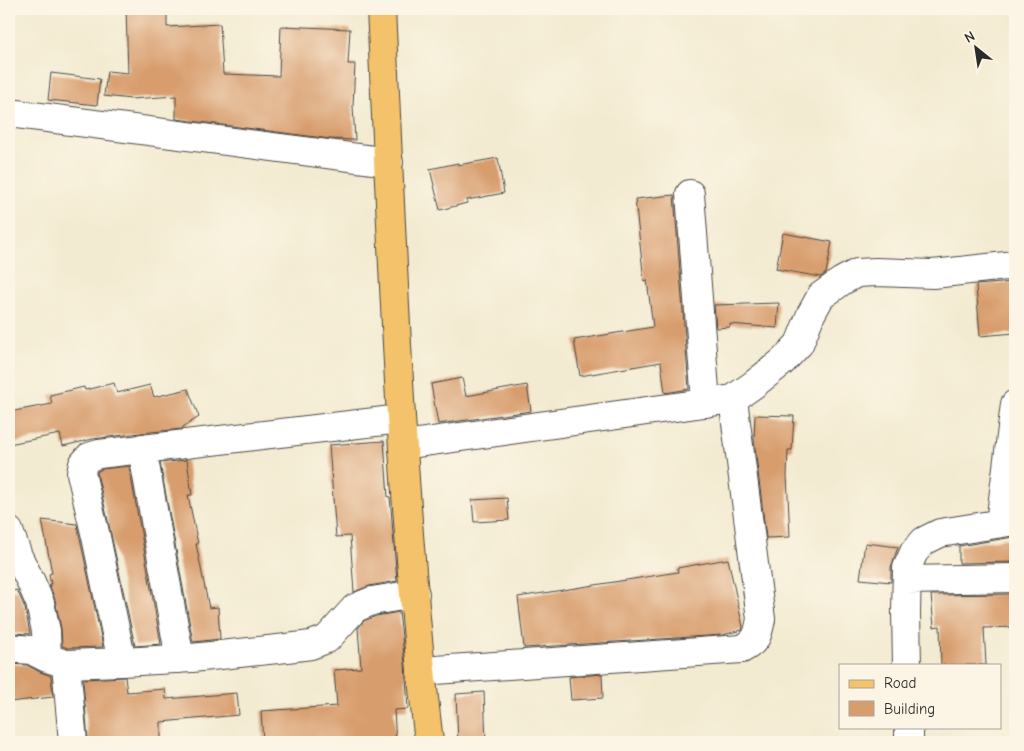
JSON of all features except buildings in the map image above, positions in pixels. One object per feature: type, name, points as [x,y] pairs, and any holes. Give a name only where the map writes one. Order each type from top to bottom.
[{"type":"main road","points":[[381,9],[401,418],[421,672],[429,742]]},
{"type":"street","points":[[9,113],[389,162]]},
{"type":"street","points":[[690,194],[706,403]]},
{"type":"street","points":[[403,446],[733,399],[782,362],[799,344],[811,314],[821,296],[842,281],[858,274],[876,272],[933,274],[1015,265]]},
{"type":"street","points":[[421,672],[742,649],[751,644],[758,634],[761,619],[733,399]]},
{"type":"street","points":[[907,664],[907,568],[914,552],[924,541],[940,533],[1008,522],[1015,404]]},
{"type":"street","points":[[122,662],[81,473],[83,464],[89,458],[99,454],[142,448],[401,418]]},
{"type":"street","points":[[142,448],[180,659]]},
{"type":"street","points":[[9,530],[18,556],[40,603],[46,631],[57,661],[74,742]]},
{"type":"street","points":[[907,580],[1015,578]]},
{"type":"street","points":[[9,648],[32,650],[57,661],[122,662],[180,659],[311,645],[327,639],[355,608],[372,601],[415,594]]},
{"type":"street","points":[[909,728],[909,742]]}]
